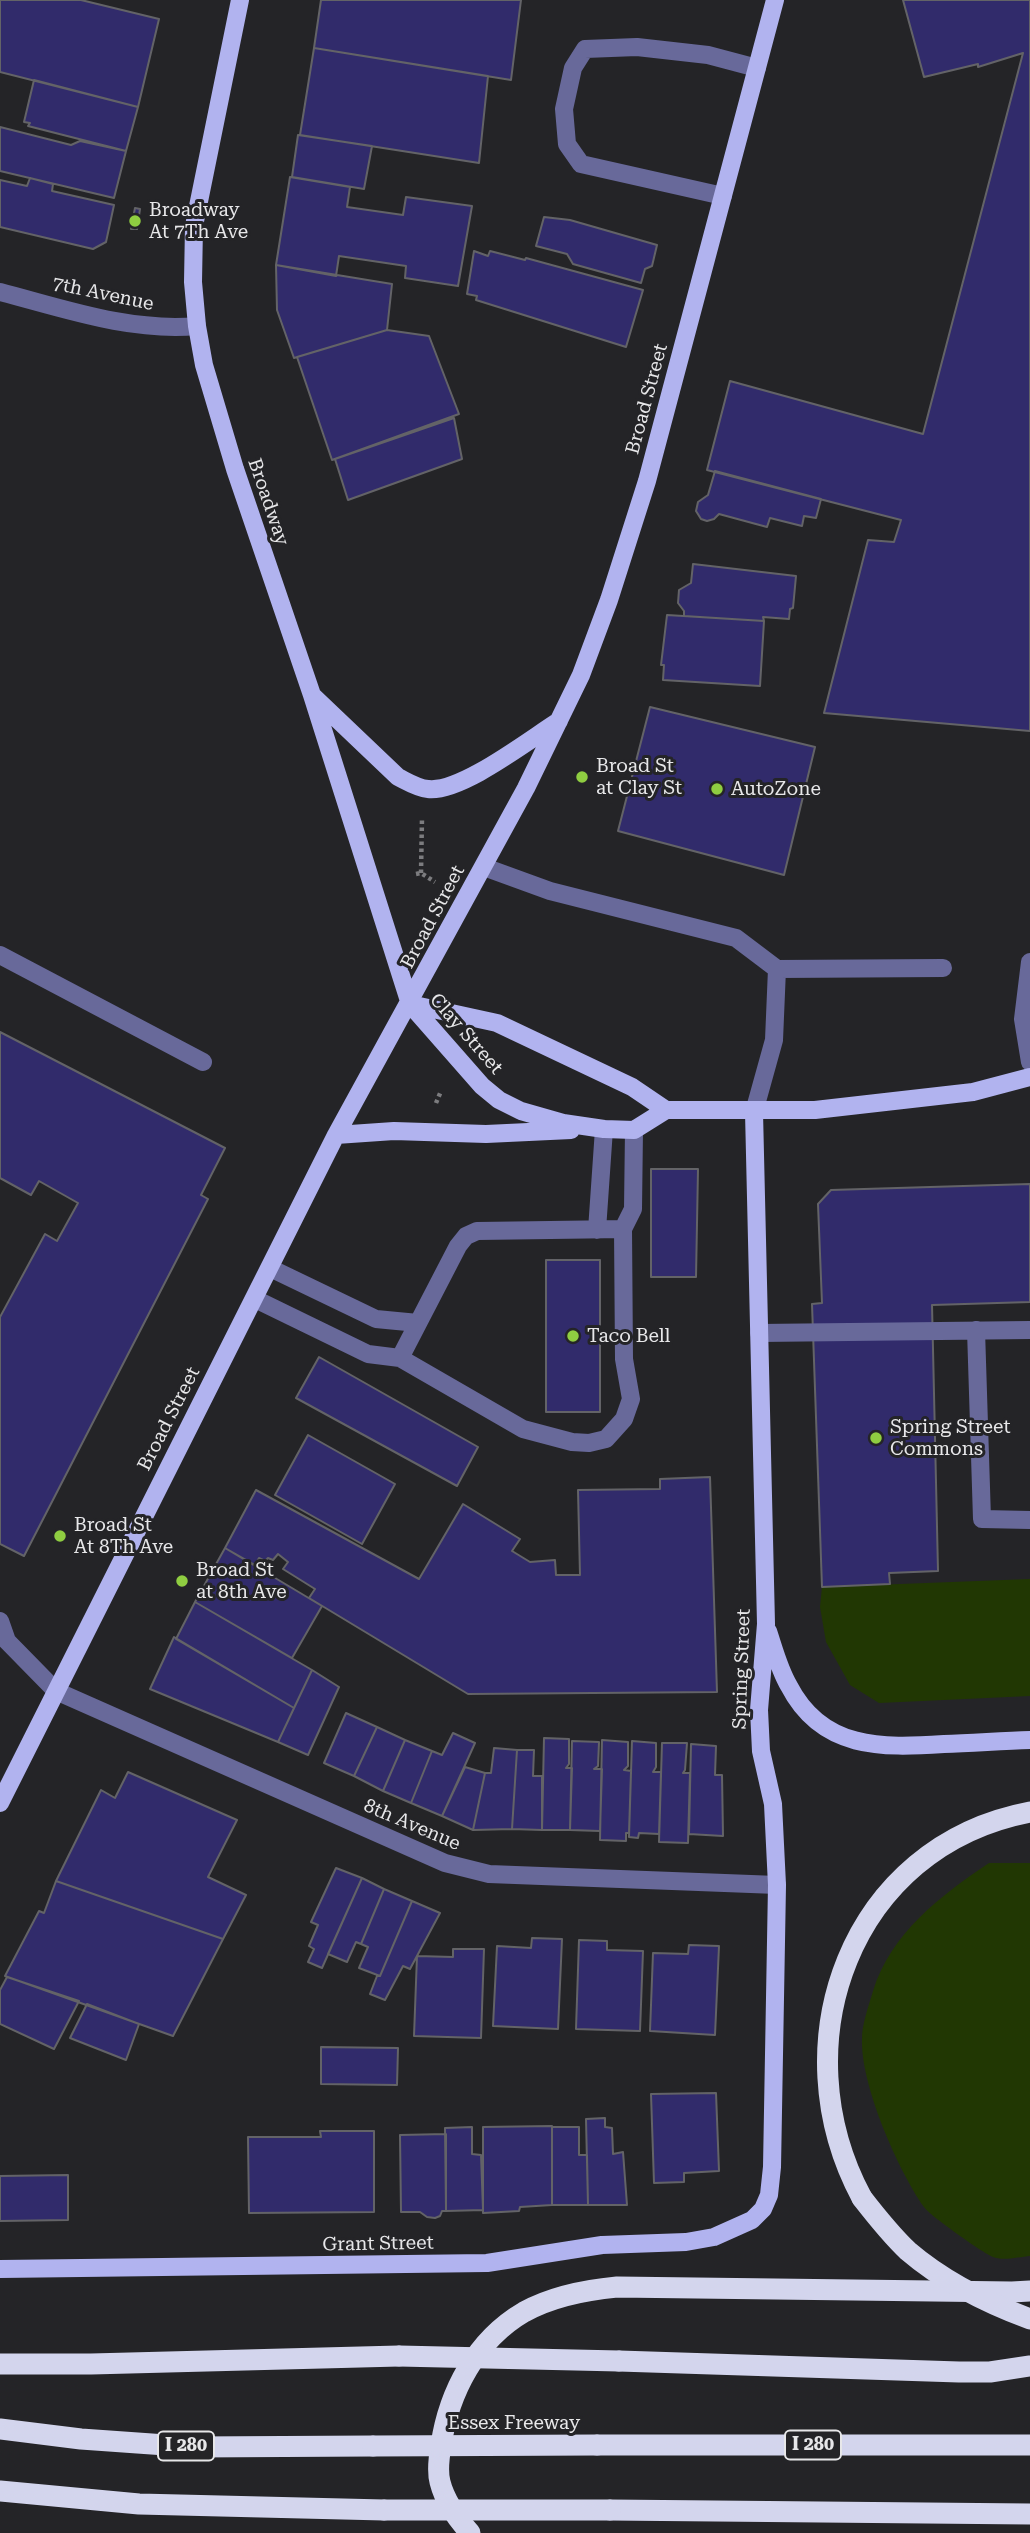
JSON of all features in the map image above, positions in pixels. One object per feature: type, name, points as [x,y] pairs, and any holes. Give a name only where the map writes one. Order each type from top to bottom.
[{"type":"highway","points":[[1030,1812],[969,1831],[926,1856],[876,1907],[846,1964],[828,2029],[827,2078],[834,2128],[841,2154],[862,2198],[893,2235],[926,2265],[975,2294],[1030,2319]]},
{"type":"highway","points":[[470,2533],[457,2518],[439,2480],[439,2458],[448,2409],[458,2385],[487,2343],[522,2314],[543,2303],[593,2289],[617,2287],[1030,2291]]},
{"type":"highway","points":[[0,2364],[399,2357],[959,2372],[990,2372],[1030,2366]]},
{"type":"highway","name":"Essex Freeway","points":[[0,2428],[80,2439],[171,2446],[1030,2445]]},
{"type":"highway","points":[[0,2491],[112,2502],[243,2507],[1030,2514]]},
{"type":"main road","name":"Broadway","points":[[240,0],[194,226],[193,282],[197,326],[204,365],[235,469],[312,695],[410,1004]]},
{"type":"main road","name":"Broad Street","points":[[0,1803],[337,1135],[561,720],[595,639],[623,559],[670,397],[775,0]]},
{"type":"main road","points":[[312,695],[398,777],[412,785],[428,789],[455,785],[561,720]]},
{"type":"main road","name":"Clay Street","points":[[410,1004],[497,1023],[632,1087],[666,1110]]},
{"type":"main road","name":"Clay Street","points":[[410,1004],[467,1070],[499,1100],[541,1118],[604,1129],[634,1129]]},
{"type":"main road","points":[[634,1129],[666,1110],[815,1110],[973,1092],[1030,1077]]},
{"type":"main road","name":"Spring Street","points":[[752,2220],[763,2209],[769,2194],[772,2167],[777,1885],[773,1804],[761,1751],[759,1710],[766,1624],[754,1112]]},
{"type":"main road","points":[[337,1135],[394,1131],[486,1134],[604,1129]]},
{"type":"main road","points":[[766,1624],[789,1686],[800,1704],[833,1731],[852,1740],[874,1745],[901,1746],[1030,1740]]},
{"type":"main road","name":"Grant Street","points":[[0,2269],[488,2263],[602,2245],[686,2242],[714,2237],[752,2220]]},
{"type":"street","points":[[723,196],[581,164],[567,144],[564,109],[573,68],[586,49],[636,47],[708,55],[757,68]]},
{"type":"street","name":"7th Avenue","points":[[0,292],[135,326],[197,326]]},
{"type":"street","points":[[484,867],[550,891],[736,938],[776,969],[943,968]]},
{"type":"street","points":[[0,955],[203,1062]]},
{"type":"street","points":[[1030,962],[1023,1019],[1030,1062]]},
{"type":"street","points":[[754,1112],[774,1040],[776,969]]},
{"type":"street","points":[[597,1230],[604,1129]]},
{"type":"street","points":[[255,1299],[368,1354],[400,1358],[523,1429],[572,1442],[589,1443],[606,1439],[624,1419],[631,1399],[624,1359],[623,1229],[633,1209],[634,1129]]},
{"type":"street","points":[[400,1358],[458,1246],[466,1236],[477,1231],[623,1229]]},
{"type":"street","points":[[270,1268],[376,1319],[418,1323]]},
{"type":"street","points":[[976,1330],[982,1519],[1030,1520]]},
{"type":"street","points":[[759,1333],[1030,1330]]},
{"type":"street","points":[[0,1621],[4,1641],[56,1691]]},
{"type":"street","name":"8th Avenue","points":[[56,1691],[444,1863],[467,1870],[489,1874],[777,1885]]},
{"type":"path","points":[[423,815],[419,873],[435,882]]},
{"type":"path","points":[[434,1107],[441,1091]]},
{"type":"green space","points":[[1030,1579],[1030,1696],[879,1703],[850,1685],[826,1642],[820,1607],[822,1587]]},
{"type":"green space","points":[[989,1863],[1030,1863],[1030,2256],[1006,2259],[993,2257],[979,2249],[924,2207],[882,2126],[867,2079],[862,2038],[873,1991],[892,1951],[919,1918]]},
{"type":"building","points":[[0,0],[81,0],[159,19],[138,107],[0,72]]},
{"type":"building","points":[[321,0],[521,0],[511,80],[314,48]]},
{"type":"building","points":[[903,0],[1030,0],[1030,731],[824,713],[868,540],[894,542],[901,520],[707,470],[730,381],[923,434],[1023,53],[978,67],[978,64],[924,77]]},
{"type":"building","points":[[314,48],[488,76],[479,163],[300,135]]},
{"type":"building","points":[[34,80],[138,107],[126,151],[28,126],[30,123],[24,122]]},
{"type":"building","points":[[0,127],[71,145],[80,141],[126,151],[114,198],[0,171]]},
{"type":"building","points":[[298,135],[372,146],[364,189],[292,177]]},
{"type":"building","points":[[290,177],[350,187],[347,207],[403,215],[406,197],[472,206],[458,286],[405,278],[406,266],[339,256],[336,276],[276,265]]},
{"type":"building","points":[[30,178],[53,184],[52,191],[114,205],[106,242],[93,249],[0,227],[0,180],[27,186]]},
{"type":"building","points":[[135,208],[140,209],[137,229],[131,229]]},
{"type":"building","points":[[544,217],[570,220],[657,245],[652,266],[645,269],[641,283],[573,264],[567,254],[536,246]]},
{"type":"building","points":[[474,251],[488,256],[490,251],[525,260],[526,258],[643,290],[626,347],[476,300],[477,296],[467,294]]},
{"type":"building","points":[[276,265],[392,284],[387,330],[294,358],[277,310]]},
{"type":"building","points":[[387,330],[429,336],[459,414],[332,460],[297,357]]},
{"type":"building","points":[[454,418],[462,459],[348,500],[335,459]]},
{"type":"building","points":[[715,471],[821,499],[816,518],[804,516],[802,526],[770,518],[767,527],[719,514],[707,521],[701,519],[696,511],[698,502],[708,495]]},
{"type":"building","points":[[693,564],[796,576],[793,608],[790,609],[789,619],[763,617],[764,621],[684,616],[678,603],[679,590],[691,583]]},
{"type":"building","points":[[667,615],[764,621],[760,686],[663,680],[664,665],[661,665]]},
{"type":"building","name":"AutoZone","points":[[650,707],[815,747],[784,875],[618,831]]},
{"type":"building","points":[[0,1032],[225,1148],[201,1195],[208,1199],[24,1556],[0,1544],[0,1317],[45,1234],[57,1241],[78,1203],[39,1181],[31,1195],[0,1178]]},
{"type":"building","points":[[651,1169],[698,1169],[696,1277],[651,1277]]},
{"type":"building","name":"Spring Street Commons","points":[[1030,1184],[1030,1302],[932,1305],[938,1571],[889,1573],[890,1584],[822,1587],[812,1304],[822,1303],[818,1204],[831,1190]]},
{"type":"building","name":"Taco Bell","points":[[546,1260],[600,1260],[600,1412],[546,1412]]},
{"type":"building","points":[[319,1357],[478,1447],[457,1486],[296,1398]]},
{"type":"building","points":[[308,1435],[395,1484],[362,1544],[275,1495]]},
{"type":"building","points":[[710,1477],[717,1692],[468,1694],[309,1598],[315,1589],[283,1569],[288,1562],[278,1554],[273,1560],[268,1558],[265,1561],[259,1558],[255,1565],[225,1548],[256,1490],[419,1579],[463,1504],[520,1539],[512,1551],[530,1562],[555,1560],[556,1575],[580,1575],[578,1490],[660,1489],[660,1479]]},
{"type":"building","points":[[225,1548],[322,1606],[292,1658],[195,1602]]},
{"type":"building","points":[[195,1602],[312,1670],[294,1708],[176,1639]]},
{"type":"building","points":[[174,1637],[294,1708],[278,1742],[150,1689]]},
{"type":"building","points":[[312,1670],[339,1687],[308,1755],[278,1742]]},
{"type":"building","points":[[346,1713],[377,1727],[354,1776],[324,1763]]},
{"type":"building","points":[[377,1727],[405,1740],[383,1791],[354,1776]]},
{"type":"building","points":[[453,1733],[475,1743],[442,1816],[411,1803],[432,1751],[442,1755]]},
{"type":"building","points":[[544,1738],[569,1739],[569,1764],[566,1768],[572,1768],[570,1830],[542,1830]]},
{"type":"building","points":[[405,1740],[432,1751],[411,1803],[383,1791]]},
{"type":"building","points":[[602,1740],[628,1742],[628,1766],[624,1770],[631,1771],[629,1833],[626,1833],[626,1841],[600,1840]]},
{"type":"building","points":[[572,1741],[599,1742],[598,1766],[594,1769],[602,1769],[600,1831],[570,1830]]},
{"type":"building","points":[[632,1741],[656,1743],[656,1767],[653,1772],[661,1772],[659,1834],[639,1833],[638,1838],[629,1837]]},
{"type":"building","points":[[662,1743],[687,1743],[683,1773],[690,1773],[688,1843],[659,1842]]},
{"type":"building","points":[[691,1744],[716,1746],[715,1775],[722,1775],[723,1836],[689,1834]]},
{"type":"building","points":[[494,1748],[517,1750],[512,1829],[473,1830],[485,1773],[491,1773]]},
{"type":"building","points":[[517,1750],[534,1750],[533,1776],[542,1776],[542,1830],[512,1829]]},
{"type":"building","points":[[465,1767],[485,1773],[473,1830],[442,1816]]},
{"type":"building","points":[[128,1772],[237,1820],[208,1877],[246,1895],[223,1939],[56,1881],[101,1790],[115,1798]]},
{"type":"building","points":[[336,1868],[362,1878],[322,1968],[308,1962],[314,1949],[309,1946],[318,1925],[311,1922]]},
{"type":"building","points":[[362,1878],[384,1889],[361,1944],[356,1942],[347,1962],[328,1954]]},
{"type":"building","points":[[56,1881],[223,1939],[173,2036],[5,1976],[39,1911],[44,1913]]},
{"type":"building","points":[[384,1889],[412,1901],[380,1976],[359,1968],[368,1947],[361,1944]]},
{"type":"building","points":[[412,1901],[440,1913],[410,1969],[403,1966],[385,2000],[370,1994]]},
{"type":"building","points":[[532,1938],[562,1939],[558,2029],[493,2026],[497,1946],[531,1948]]},
{"type":"building","points":[[579,1940],[607,1941],[607,1950],[643,1951],[640,2031],[576,2029]]},
{"type":"building","points":[[689,1945],[719,1946],[715,2035],[650,2031],[653,1953],[688,1954]]},
{"type":"building","points":[[453,1949],[484,1949],[481,2038],[414,2036],[417,1956],[453,1957]]},
{"type":"building","points":[[7,1977],[79,2001],[54,2049],[0,2024],[0,1990]]},
{"type":"building","points":[[87,2004],[139,2024],[126,2060],[70,2038]]},
{"type":"building","points":[[321,2047],[398,2048],[397,2085],[321,2084]]},
{"type":"building","points":[[716,2093],[719,2171],[684,2173],[684,2182],[654,2183],[651,2094]]},
{"type":"building","points":[[605,2118],[605,2127],[612,2128],[613,2154],[623,2152],[627,2205],[588,2205],[586,2119]]},
{"type":"building","points":[[552,2126],[552,2205],[520,2207],[519,2211],[483,2213],[483,2127]]},
{"type":"building","points":[[472,2127],[472,2154],[481,2155],[483,2210],[446,2211],[445,2128]]},
{"type":"building","points":[[552,2127],[579,2127],[579,2155],[587,2155],[588,2205],[552,2205]]},
{"type":"building","points":[[320,2131],[374,2131],[374,2212],[249,2213],[248,2137],[321,2137]]},
{"type":"building","points":[[446,2134],[446,2211],[442,2211],[440,2216],[435,2218],[420,2212],[401,2212],[400,2135]]},
{"type":"building","points":[[68,2175],[68,2220],[0,2221],[0,2176]]},
{"type":"place","name":"Broadway At 7Th Ave","points":[[135,221]]},
{"type":"place","name":"Broad St at Clay St","points":[[582,777]]},
{"type":"place","name":"AutoZone","points":[[717,789]]},
{"type":"place","name":"Taco Bell","points":[[573,1336]]},
{"type":"place","name":"Spring Street Commons","points":[[876,1438]]},
{"type":"place","name":"Broad St At 8Th Ave","points":[[60,1536]]},
{"type":"place","name":"Broad St at 8th Ave","points":[[182,1581]]}]
